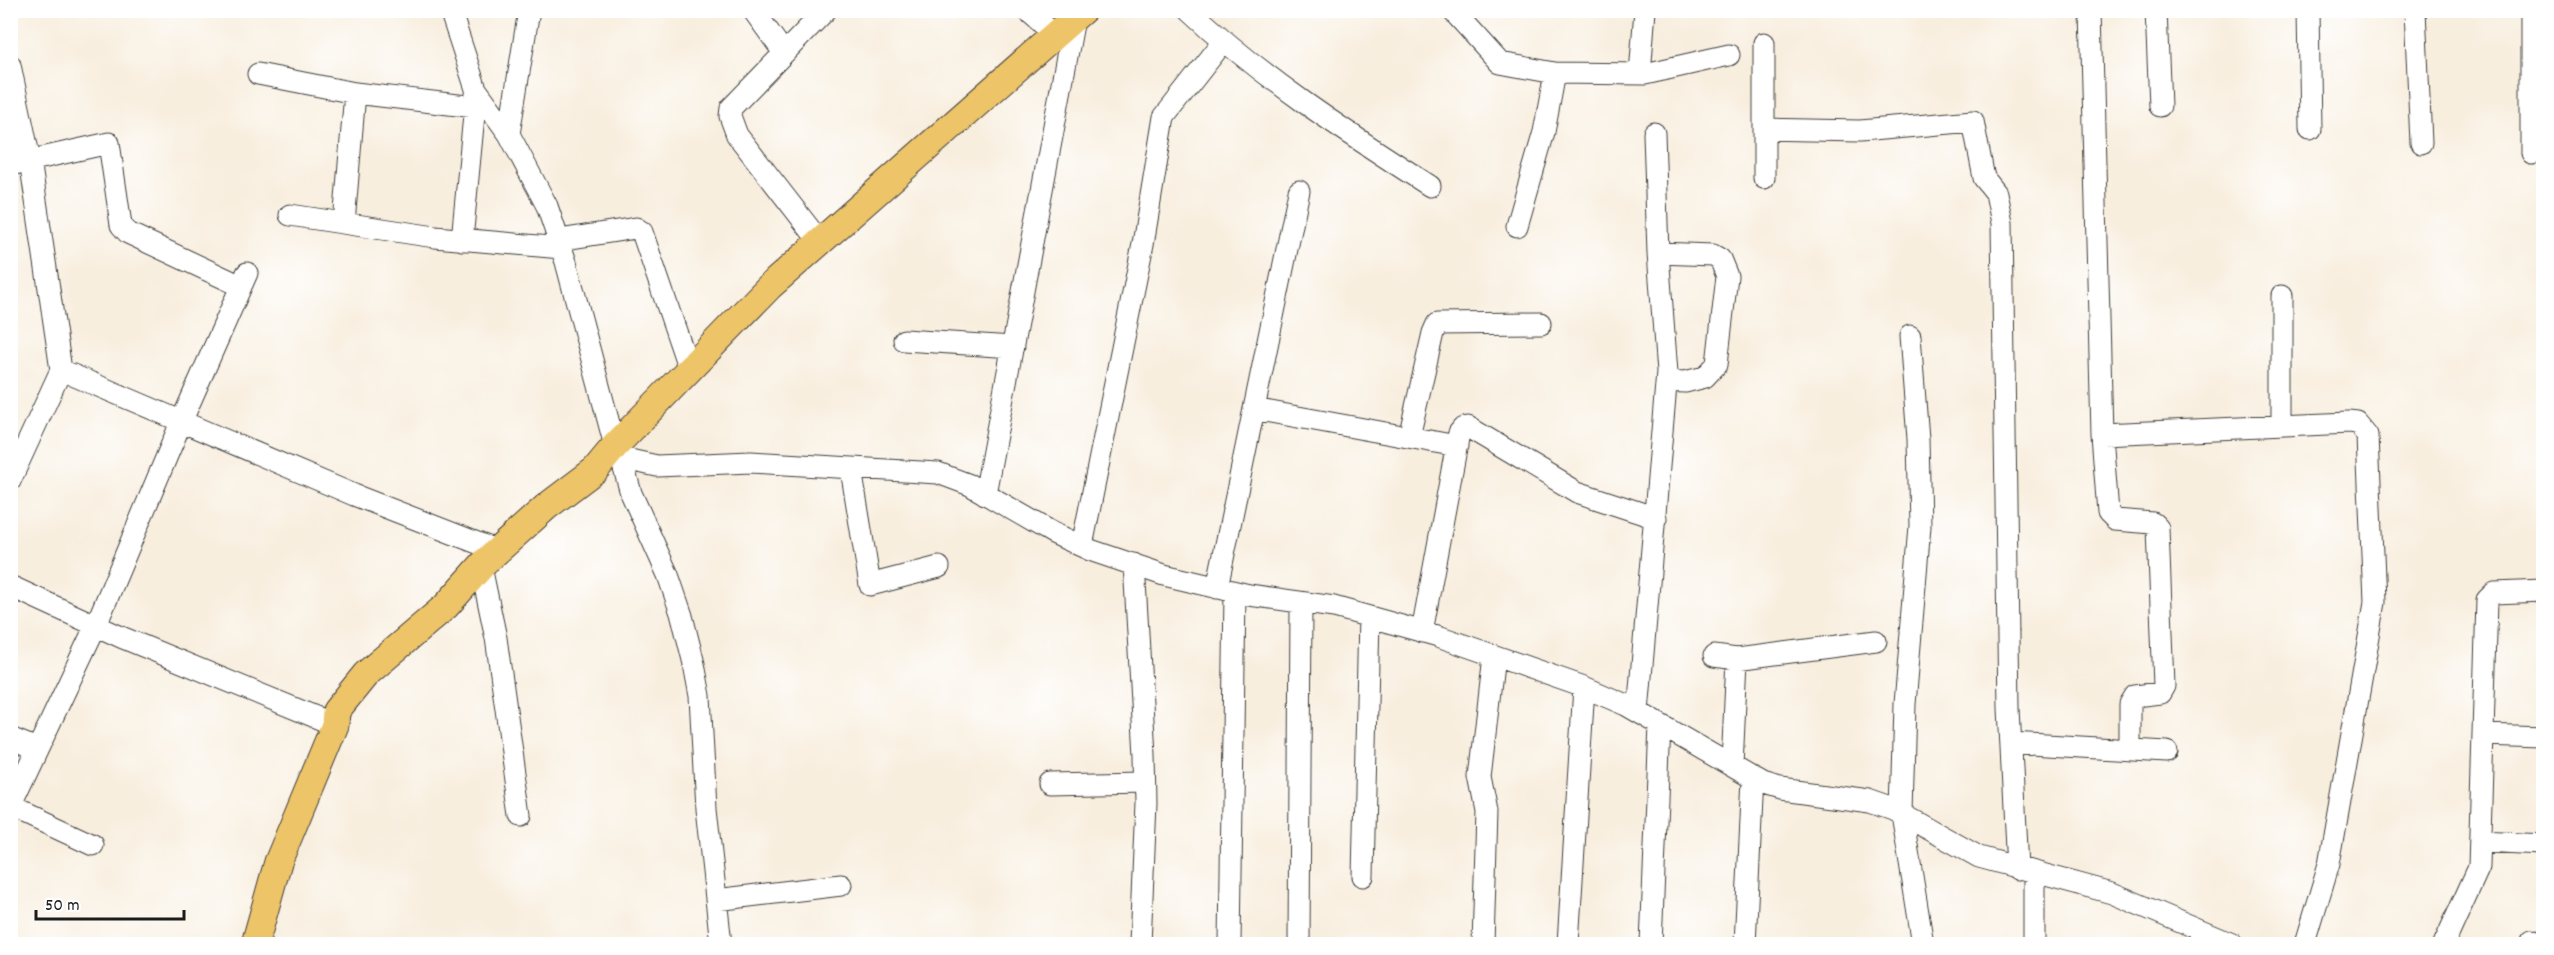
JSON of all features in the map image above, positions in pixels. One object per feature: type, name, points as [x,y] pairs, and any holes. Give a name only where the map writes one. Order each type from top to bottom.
[{"type":"main road","points":[[255,945],[278,862],[335,726],[336,711],[366,674],[446,606],[490,559],[546,507],[614,453],[689,369],[770,287],[1070,21]]},
{"type":"street","points":[[450,10],[476,98],[462,240]]},
{"type":"street","points":[[509,134],[529,10]]},
{"type":"street","points":[[753,10],[784,53]]},
{"type":"street","points":[[820,242],[737,135],[730,116],[731,108],[826,10]]},
{"type":"street","points":[[986,494],[1070,21],[1027,10]]},
{"type":"street","points":[[1190,10],[1223,42],[1328,120],[1430,186]]},
{"type":"street","points":[[1452,10],[1500,63],[1555,73],[1640,74],[1729,55]]},
{"type":"street","points":[[1640,74],[1645,10]]},
{"type":"street","points":[[2091,10],[2102,434],[2108,513],[2115,520],[2153,523],[2158,528],[2164,686],[2160,693],[2135,696],[2130,704],[2130,749]]},
{"type":"street","points":[[2156,10],[2160,106]]},
{"type":"street","points":[[2308,10],[2310,129]]},
{"type":"street","points":[[2415,10],[2421,143]]},
{"type":"street","points":[[2531,10],[2531,153]]},
{"type":"street","points":[[1082,546],[1143,244],[1164,117],[1223,42]]},
{"type":"street","points":[[1764,43],[1764,178]]},
{"type":"street","points":[[10,64],[20,163],[60,370],[10,481]]},
{"type":"street","points":[[1517,226],[1544,132],[1555,73]]},
{"type":"street","points":[[258,74],[355,93],[476,98],[509,134],[547,206],[560,244],[614,453],[679,606],[700,696],[706,808],[721,945]]},
{"type":"street","points":[[344,223],[355,93]]},
{"type":"street","points":[[1764,129],[1860,131],[1974,121],[1984,178],[1996,193],[2002,223],[2011,743],[2034,945]]},
{"type":"street","points":[[1638,712],[1667,381],[1658,253],[1654,132]]},
{"type":"street","points":[[20,163],[109,143],[122,225],[128,233],[244,280],[96,625],[11,807],[93,845]]},
{"type":"street","points":[[1230,945],[1226,590],[1254,409],[1299,190]]},
{"type":"street","points":[[290,215],[462,240],[560,244],[636,228],[642,232],[689,369]]},
{"type":"street","points":[[1658,253],[1713,255],[1720,259],[1727,276],[1717,364],[1706,377],[1685,382],[1667,381]]},
{"type":"street","points":[[2282,296],[2282,426]]},
{"type":"street","points":[[1409,437],[1437,324],[1541,323]]},
{"type":"street","points":[[1910,336],[1918,439],[1920,526],[1905,704],[1902,814],[1923,945]]},
{"type":"street","points":[[904,340],[1013,347]]},
{"type":"street","points":[[60,370],[354,495],[490,559],[496,638],[521,816]]},
{"type":"street","points":[[1254,409],[1457,446]]},
{"type":"street","points":[[2102,434],[2349,423],[2358,424],[2368,436],[2375,602],[2329,864],[2305,945]]},
{"type":"street","points":[[1422,632],[1459,433],[1463,428],[1468,427],[1577,492],[1656,518]]},
{"type":"street","points":[[614,453],[657,466],[752,462],[938,473],[970,485],[1053,533],[1082,546],[1164,575],[1226,590],[1334,607],[1422,632],[1584,687],[1638,712],[1753,778],[1780,789],[1870,801],[1893,808],[1979,857],[2112,893],[2232,945]]},
{"type":"street","points":[[851,469],[870,585],[939,567]]},
{"type":"street","points":[[1134,564],[1145,782],[1140,945]]},
{"type":"street","points":[[10,586],[335,726]]},
{"type":"street","points":[[2444,945],[2479,867],[2487,600],[2494,593],[2544,591]]},
{"type":"street","points":[[1299,945],[1301,603]]},
{"type":"street","points":[[1364,876],[1369,617]]},
{"type":"street","points":[[1714,656],[1737,659],[1876,641]]},
{"type":"street","points":[[1483,945],[1486,812],[1480,777],[1494,656]]},
{"type":"street","points":[[1732,766],[1737,659]]},
{"type":"street","points":[[1568,945],[1584,687]]},
{"type":"street","points":[[1651,945],[1660,725]]},
{"type":"street","points":[[2483,735],[2544,737]]},
{"type":"street","points":[[10,738],[37,749]]},
{"type":"street","points":[[2011,743],[2167,752]]},
{"type":"street","points":[[1745,945],[1753,778]]},
{"type":"street","points":[[1050,784],[1145,782]]},
{"type":"street","points":[[2480,842],[2544,845]]},
{"type":"street","points":[[716,900],[842,885]]}]
